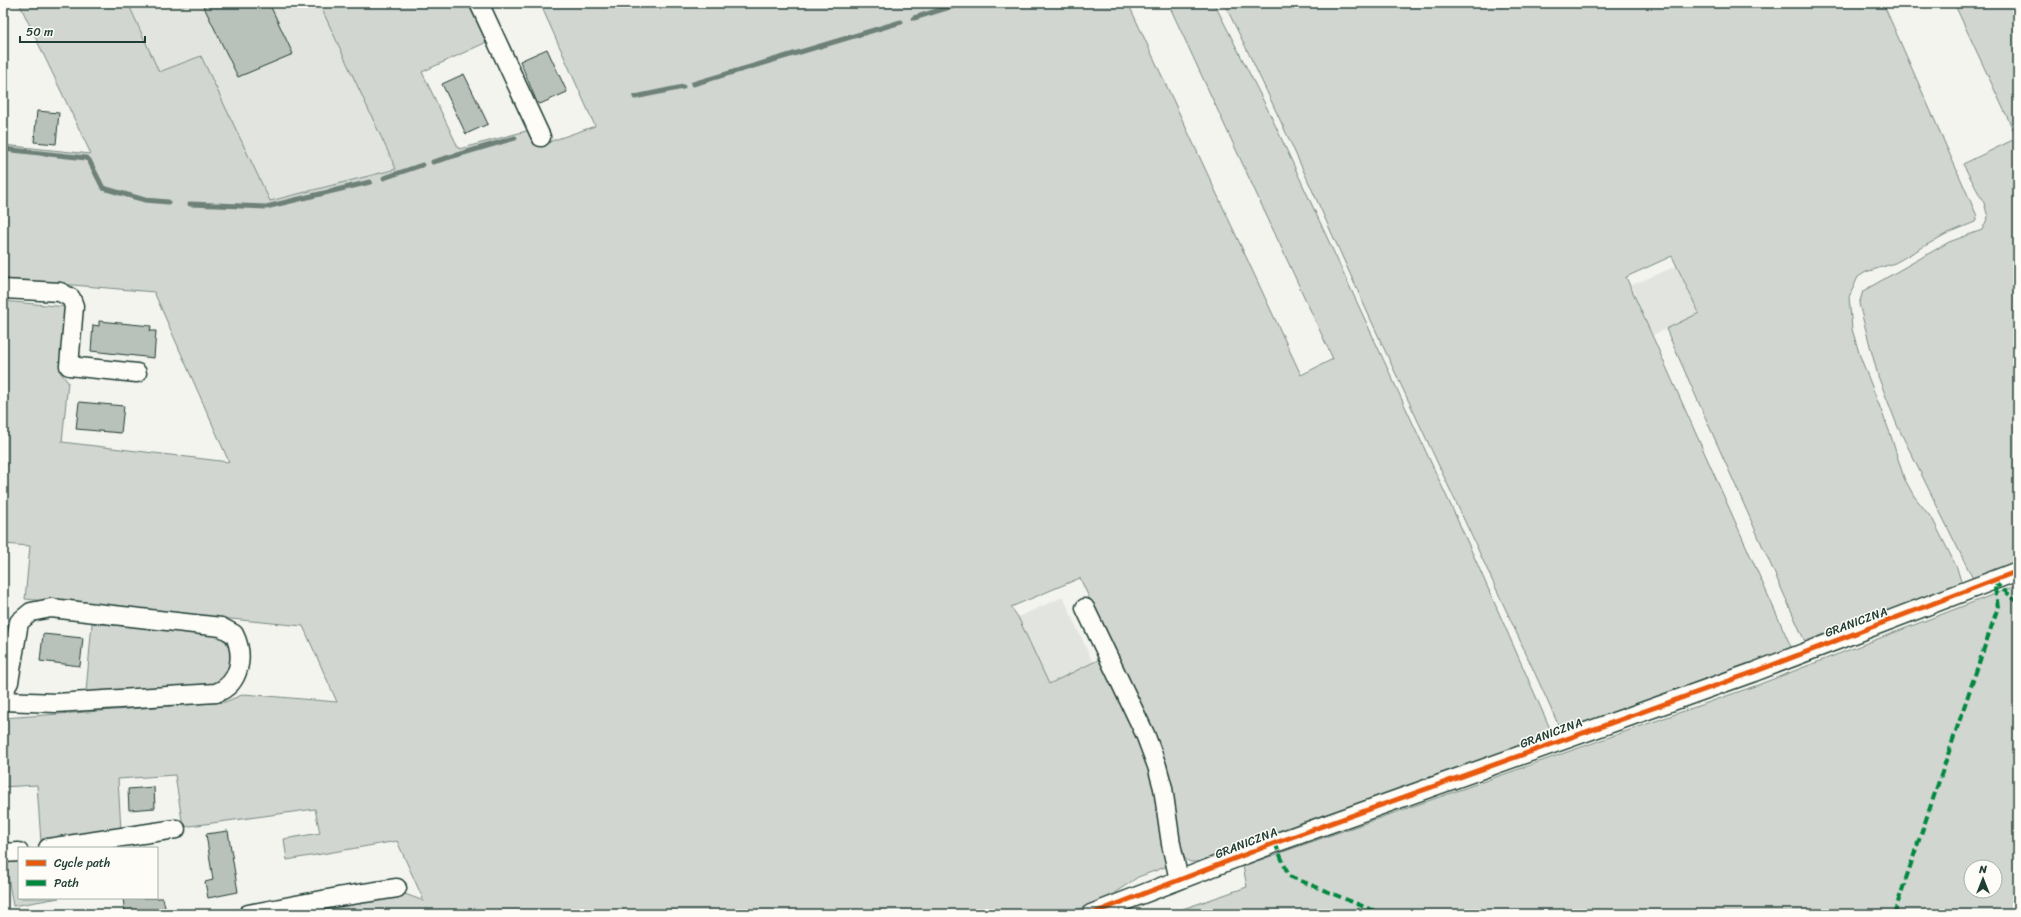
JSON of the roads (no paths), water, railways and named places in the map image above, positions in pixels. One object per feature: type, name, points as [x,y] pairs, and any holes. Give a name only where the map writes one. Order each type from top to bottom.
[{"type":"street","points":[[479,3],[541,137]]},
{"type":"street","points":[[3,289],[60,292],[71,298],[74,306],[69,366],[137,373]]},
{"type":"street","name":"GRANICZNA","points":[[1091,914],[1275,842],[1754,672],[2018,571]]},
{"type":"street","points":[[3,693],[9,682],[19,622],[31,612],[42,608],[92,611],[221,627],[234,634],[240,650],[234,680],[225,690],[216,693],[56,703],[3,701]]},
{"type":"street","points":[[1085,608],[1145,734],[1157,766],[1163,788],[1171,844],[1179,880]]},
{"type":"street","points":[[55,847],[176,829]]},
{"type":"street","points":[[3,853],[18,852]]},
{"type":"street","points":[[248,914],[338,897],[397,888]]},
{"type":"waterway","points":[[914,18],[963,3]]},
{"type":"waterway","points":[[693,84],[901,22]]},
{"type":"waterway","points":[[635,97],[683,87]]},
{"type":"waterway","points":[[433,162],[515,138]]},
{"type":"waterway","points":[[3,149],[86,158],[89,160],[103,188],[145,200],[168,202]]},
{"type":"waterway","points":[[384,178],[422,165]]},
{"type":"waterway","points":[[190,204],[266,207],[370,182]]}]
